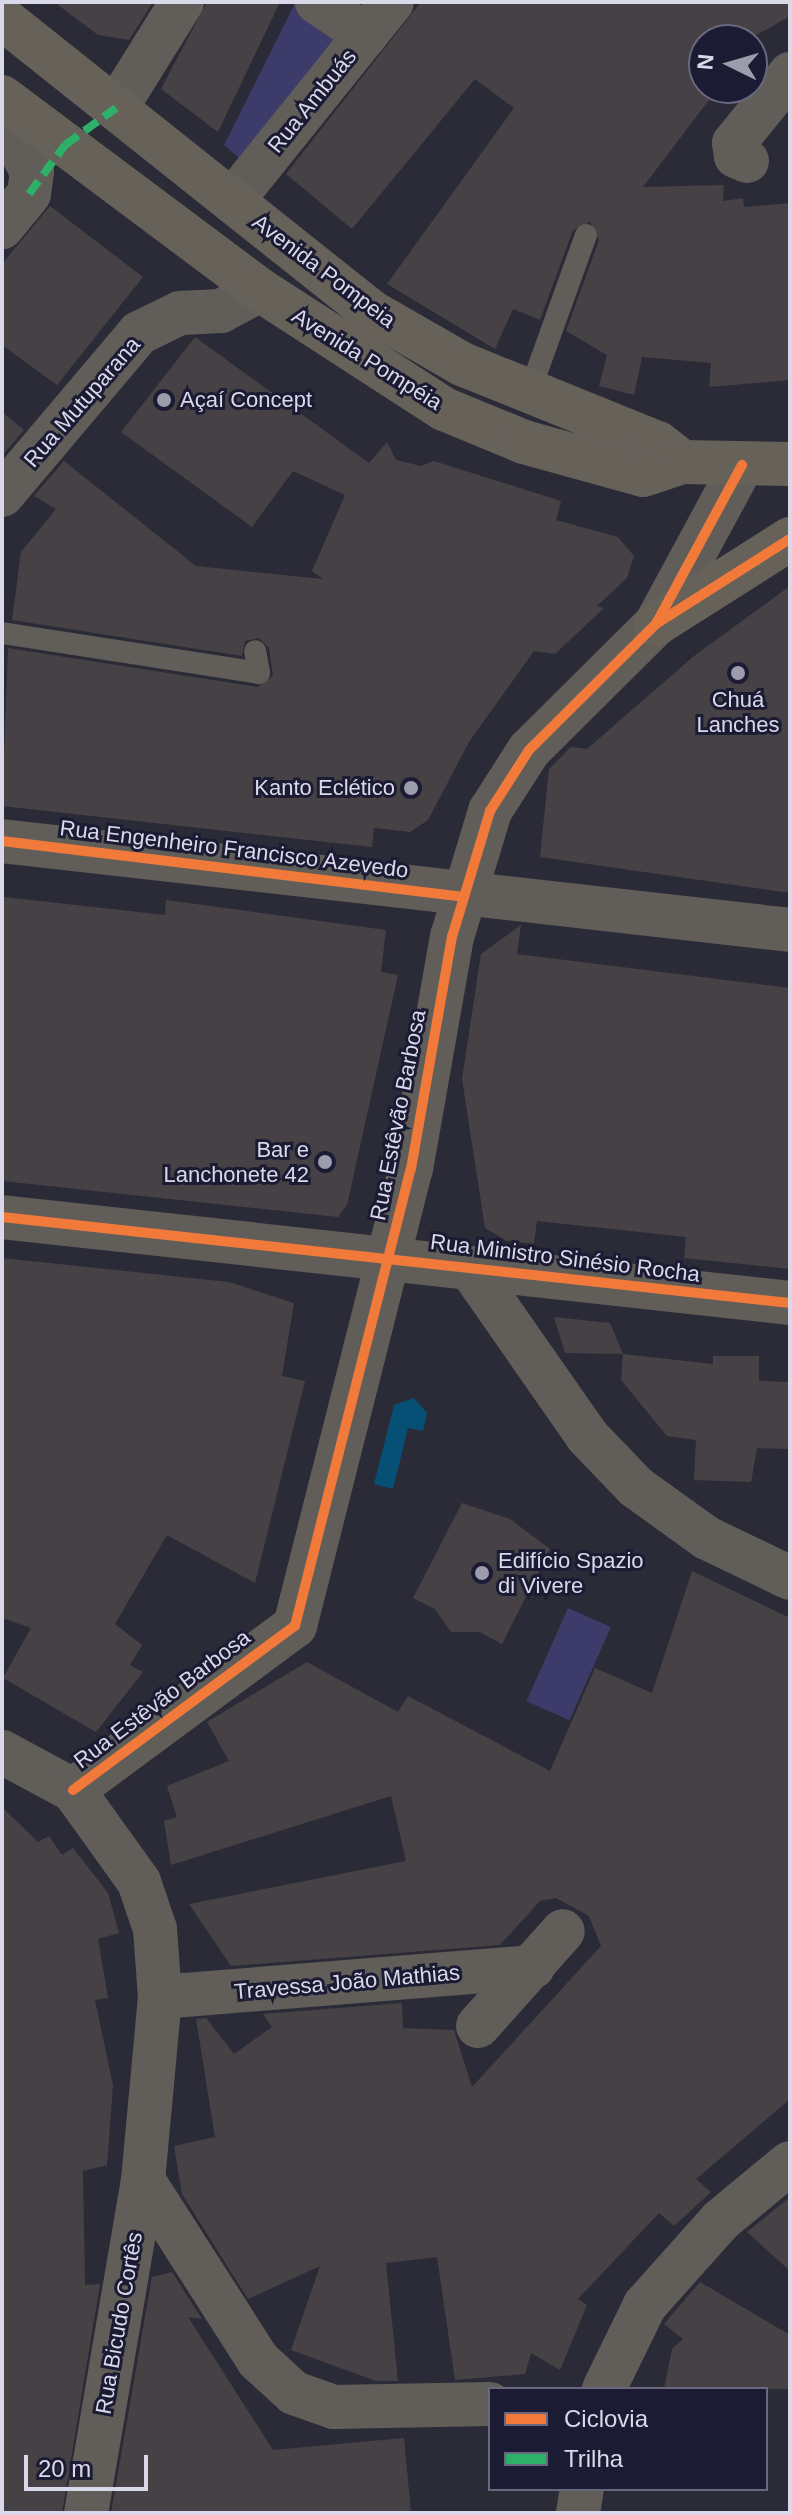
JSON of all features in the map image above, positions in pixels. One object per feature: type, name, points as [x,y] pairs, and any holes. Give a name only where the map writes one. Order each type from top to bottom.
[{"type":"main road","name":"Avenida Pompeia","points":[[2,18],[370,311],[528,396],[658,443],[682,462]]},
{"type":"main road","name":"Avenida Pompéia","points":[[2,97],[260,290],[444,409],[481,424],[643,475],[682,462],[790,464]]},
{"type":"main road","points":[[656,624],[790,539]]},
{"type":"street","points":[[116,108],[182,2]]},
{"type":"street","points":[[317,2],[379,18]]},
{"type":"street","name":"Rua Ambuás","points":[[232,201],[379,18]]},
{"type":"street","points":[[747,161],[736,156],[734,143],[790,74]]},
{"type":"street","points":[[2,114],[32,172],[29,194],[2,227]]},
{"type":"street","name":"Rua Mutuparana","points":[[2,495],[139,333],[180,313],[221,311],[260,290]]},
{"type":"street","name":"Rua Estêvão Barbosa","points":[[73,1790],[295,1626],[390,1257],[462,897],[490,811],[529,750],[656,624],[742,465]]},
{"type":"street","name":"Rua Engenheiro Francisco Azevedo","points":[[2,841],[462,897],[790,930]]},
{"type":"street","name":"Rua Ministro Sinésio Rocha","points":[[2,1217],[790,1303]]},
{"type":"street","points":[[470,1268],[587,1436],[636,1487],[707,1538],[790,1578]]},
{"type":"street","points":[[2,1752],[73,1790]]},
{"type":"street","name":"Rua Bicudo Cortês","points":[[73,1790],[139,1882],[155,1929],[160,1997],[143,2180],[86,2513]]},
{"type":"street","points":[[478,2026],[563,1931]]},
{"type":"street","name":"Travessa João Mathias","points":[[160,1997],[533,1967]]},
{"type":"street","points":[[605,2387],[645,2305],[721,2220],[790,2163]]},
{"type":"street","points":[[143,2180],[258,2360],[294,2393],[334,2407],[488,2404]]},
{"type":"street","points":[[578,2513],[582,2491]]},
{"type":"lane","points":[[528,396],[586,235]]},
{"type":"lane","points":[[2,633],[259,673],[255,651]]},
{"type":"shaded area","points":[[295,3],[347,39],[247,165],[224,145]]},
{"type":"shaded area","points":[[568,1608],[611,1627],[569,1720],[527,1701]]},
{"type":"water","points":[[414,1398],[427,1413],[423,1431],[408,1428],[393,1489],[374,1484],[394,1405]]},
{"type":"building","points":[[54,2],[153,2],[129,40],[98,35]]},
{"type":"building","points":[[207,2],[280,2],[218,132],[161,89]]},
{"type":"building","points":[[421,2],[790,2],[790,16],[768,29],[768,24],[688,24],[688,104],[706,104],[643,187],[724,185],[723,201],[743,198],[744,207],[790,203],[790,380],[709,387],[711,363],[642,357],[634,395],[599,386],[607,355],[566,331],[599,240],[590,222],[573,230],[540,320],[513,309],[495,349],[387,284],[514,108],[475,79],[352,229],[286,174]]},
{"type":"building","points":[[50,206],[143,277],[57,385],[2,345],[2,264]]},
{"type":"building","points":[[195,337],[369,463],[387,442],[396,460],[421,466],[434,461],[561,501],[556,520],[618,537],[634,556],[627,578],[597,606],[604,608],[555,654],[534,651],[469,742],[428,820],[410,832],[374,828],[372,847],[2,806],[8,648],[257,687],[273,676],[269,648],[259,638],[245,641],[242,656],[12,620],[21,552],[56,509],[34,496],[64,461],[196,566],[323,579],[312,571],[345,495],[293,471],[252,527],[121,432]]},
{"type":"building","points":[[2,412],[24,430],[2,456]]},
{"type":"building","points":[[790,586],[790,893],[540,857],[549,769],[571,747],[587,749],[694,656]]},
{"type":"building","points":[[4,897],[165,915],[166,900],[386,930],[381,972],[398,975],[347,1205],[338,1217],[2,1181]]},
{"type":"building","points":[[521,925],[517,954],[790,988],[790,1269],[684,1258],[686,1237],[537,1221],[534,1244],[507,1241],[485,1228],[462,1079],[481,954]]},
{"type":"building","points":[[2,1258],[229,1282],[294,1303],[282,1376],[305,1381],[255,1583],[167,1535],[115,1624],[142,1645],[130,1665],[143,1672],[96,1732],[3,1678],[31,1628],[2,1618]]},
{"type":"building","points":[[554,1317],[610,1323],[623,1354],[565,1353]]},
{"type":"building","points":[[623,1354],[713,1364],[713,1356],[759,1356],[759,1381],[790,1382],[790,1449],[757,1448],[751,1482],[694,1480],[696,1440],[667,1436],[621,1380]]},
{"type":"building","name":"Edifício Spazio di Vivere","points":[[462,1503],[510,1519],[550,1549],[502,1644],[480,1632],[451,1632],[435,1609],[413,1598]]},
{"type":"building","points":[[692,1571],[790,1618],[790,2099],[696,2179],[711,2192],[674,2226],[659,2213],[578,2299],[587,2305],[560,2370],[531,2353],[525,2374],[455,2380],[437,2257],[386,2263],[398,2381],[376,2381],[291,2350],[320,2266],[248,2299],[182,2194],[174,2146],[215,2137],[196,2019],[206,2018],[234,2054],[272,2027],[263,2014],[402,2003],[403,2028],[454,2030],[472,2087],[601,1946],[589,1916],[556,1898],[540,1901],[500,1945],[231,1966],[189,1904],[406,1861],[391,1796],[171,1865],[164,1821],[177,1817],[167,1786],[229,1761],[207,1722],[307,1662],[398,1712],[408,1696],[550,1771],[595,1668],[652,1693]]},
{"type":"building","points":[[2,1807],[38,1842],[49,1836],[62,1855],[73,1848],[108,1893],[119,1933],[98,1939],[108,1998],[95,2000],[113,2085],[107,2165],[83,2171],[85,2285],[100,2284],[62,2513],[2,2513]]},
{"type":"building","points":[[790,2197],[790,2271],[747,2232]]},
{"type":"building","points":[[172,2272],[202,2319],[188,2317],[273,2450],[404,2438],[411,2513],[111,2513],[152,2277]]},
{"type":"building","points":[[700,2282],[790,2335],[790,2389],[664,2387],[672,2349],[683,2339],[664,2324]]},
{"type":"marked path","points":[[29,194],[65,145],[116,108]]},
{"type":"cycle path","points":[[73,1790],[295,1626],[411,1169],[452,937],[490,811],[529,750],[656,624],[742,465]]},
{"type":"cycle path","points":[[659,622],[790,539]]},
{"type":"cycle path","points":[[2,841],[462,897]]},
{"type":"cycle path","points":[[2,1217],[790,1303]]},
{"type":"place","name":"Açaí Concept","points":[[164,400]]},
{"type":"place","name":"Chuá Lanches","points":[[738,673]]},
{"type":"place","name":"Kanto Eclético","points":[[411,788]]},
{"type":"place","name":"Bar e Lanchonete 42","points":[[325,1162]]},
{"type":"place","name":"Edifício Spazio di Vivere","points":[[482,1573]]}]
